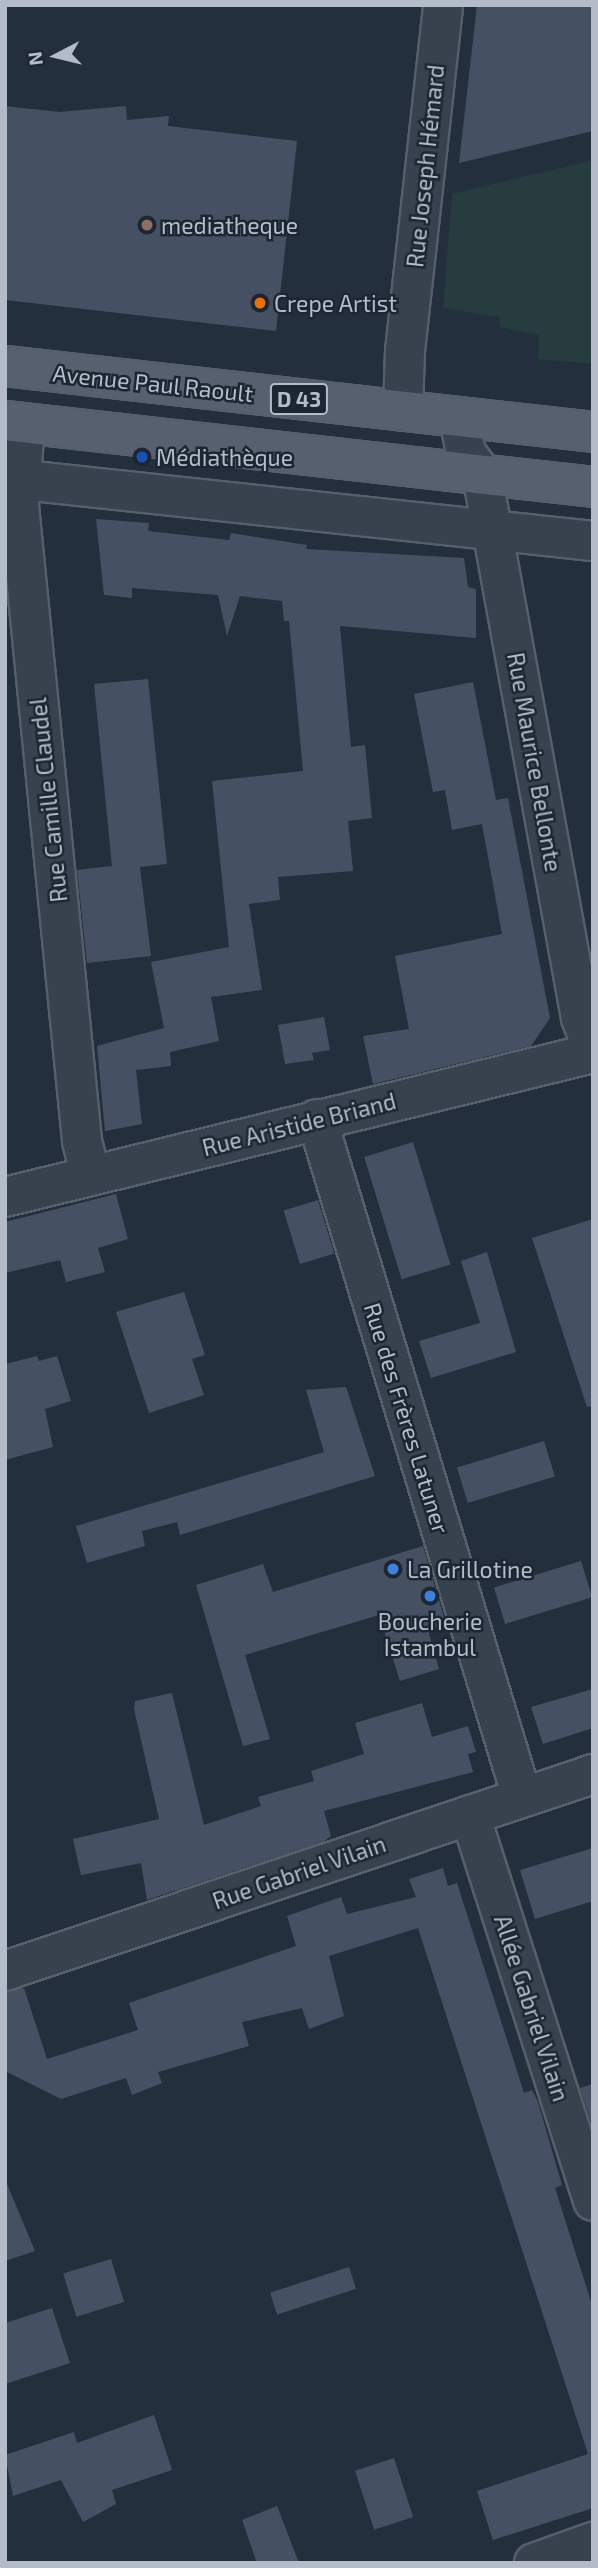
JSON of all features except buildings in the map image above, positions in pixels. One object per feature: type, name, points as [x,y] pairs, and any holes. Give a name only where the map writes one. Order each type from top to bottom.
[{"type":"main road","name":"Avenue Paul Raoult","points":[[5,366],[593,432]]},
{"type":"main road","points":[[15,422],[593,487]]},
{"type":"street","name":"Rue Joseph Hémard","points":[[403,411],[405,351],[443,5]]},
{"type":"street","points":[[459,417],[466,453],[482,474]]},
{"type":"street","name":"Rue Camille Claudel","points":[[15,422],[12,479],[82,1141],[91,1176]]},
{"type":"street","name":"Rue Maurice Bellonte","points":[[482,474],[581,1017],[593,1051]]},
{"type":"street","points":[[12,479],[593,541]]},
{"type":"street","name":"Rue Aristide Briand","points":[[5,1197],[593,1051]]},
{"type":"street","name":"Rue des Frères Latuner","points":[[317,1119],[522,1797]]},
{"type":"street","name":"Rue Gabriel Vilain","points":[[5,1971],[593,1774]]},
{"type":"street","name":"Allée Gabriel Vilain","points":[[470,1815],[593,2201]]},
{"type":"street","points":[[534,2563],[593,2542]]},
{"type":"green space","points":[[593,160],[593,364],[538,359],[539,335],[500,327],[499,317],[443,308],[452,194]]},
{"type":"place","name":"mediatheque","points":[[147,225]]},
{"type":"place","name":"Crepe Artist","points":[[260,303]]},
{"type":"place","name":"Médiathèque","points":[[142,457]]},
{"type":"place","name":"La Grillotine","points":[[393,1569]]},
{"type":"place","name":"Boucherie Istambul","points":[[430,1596]]}]
